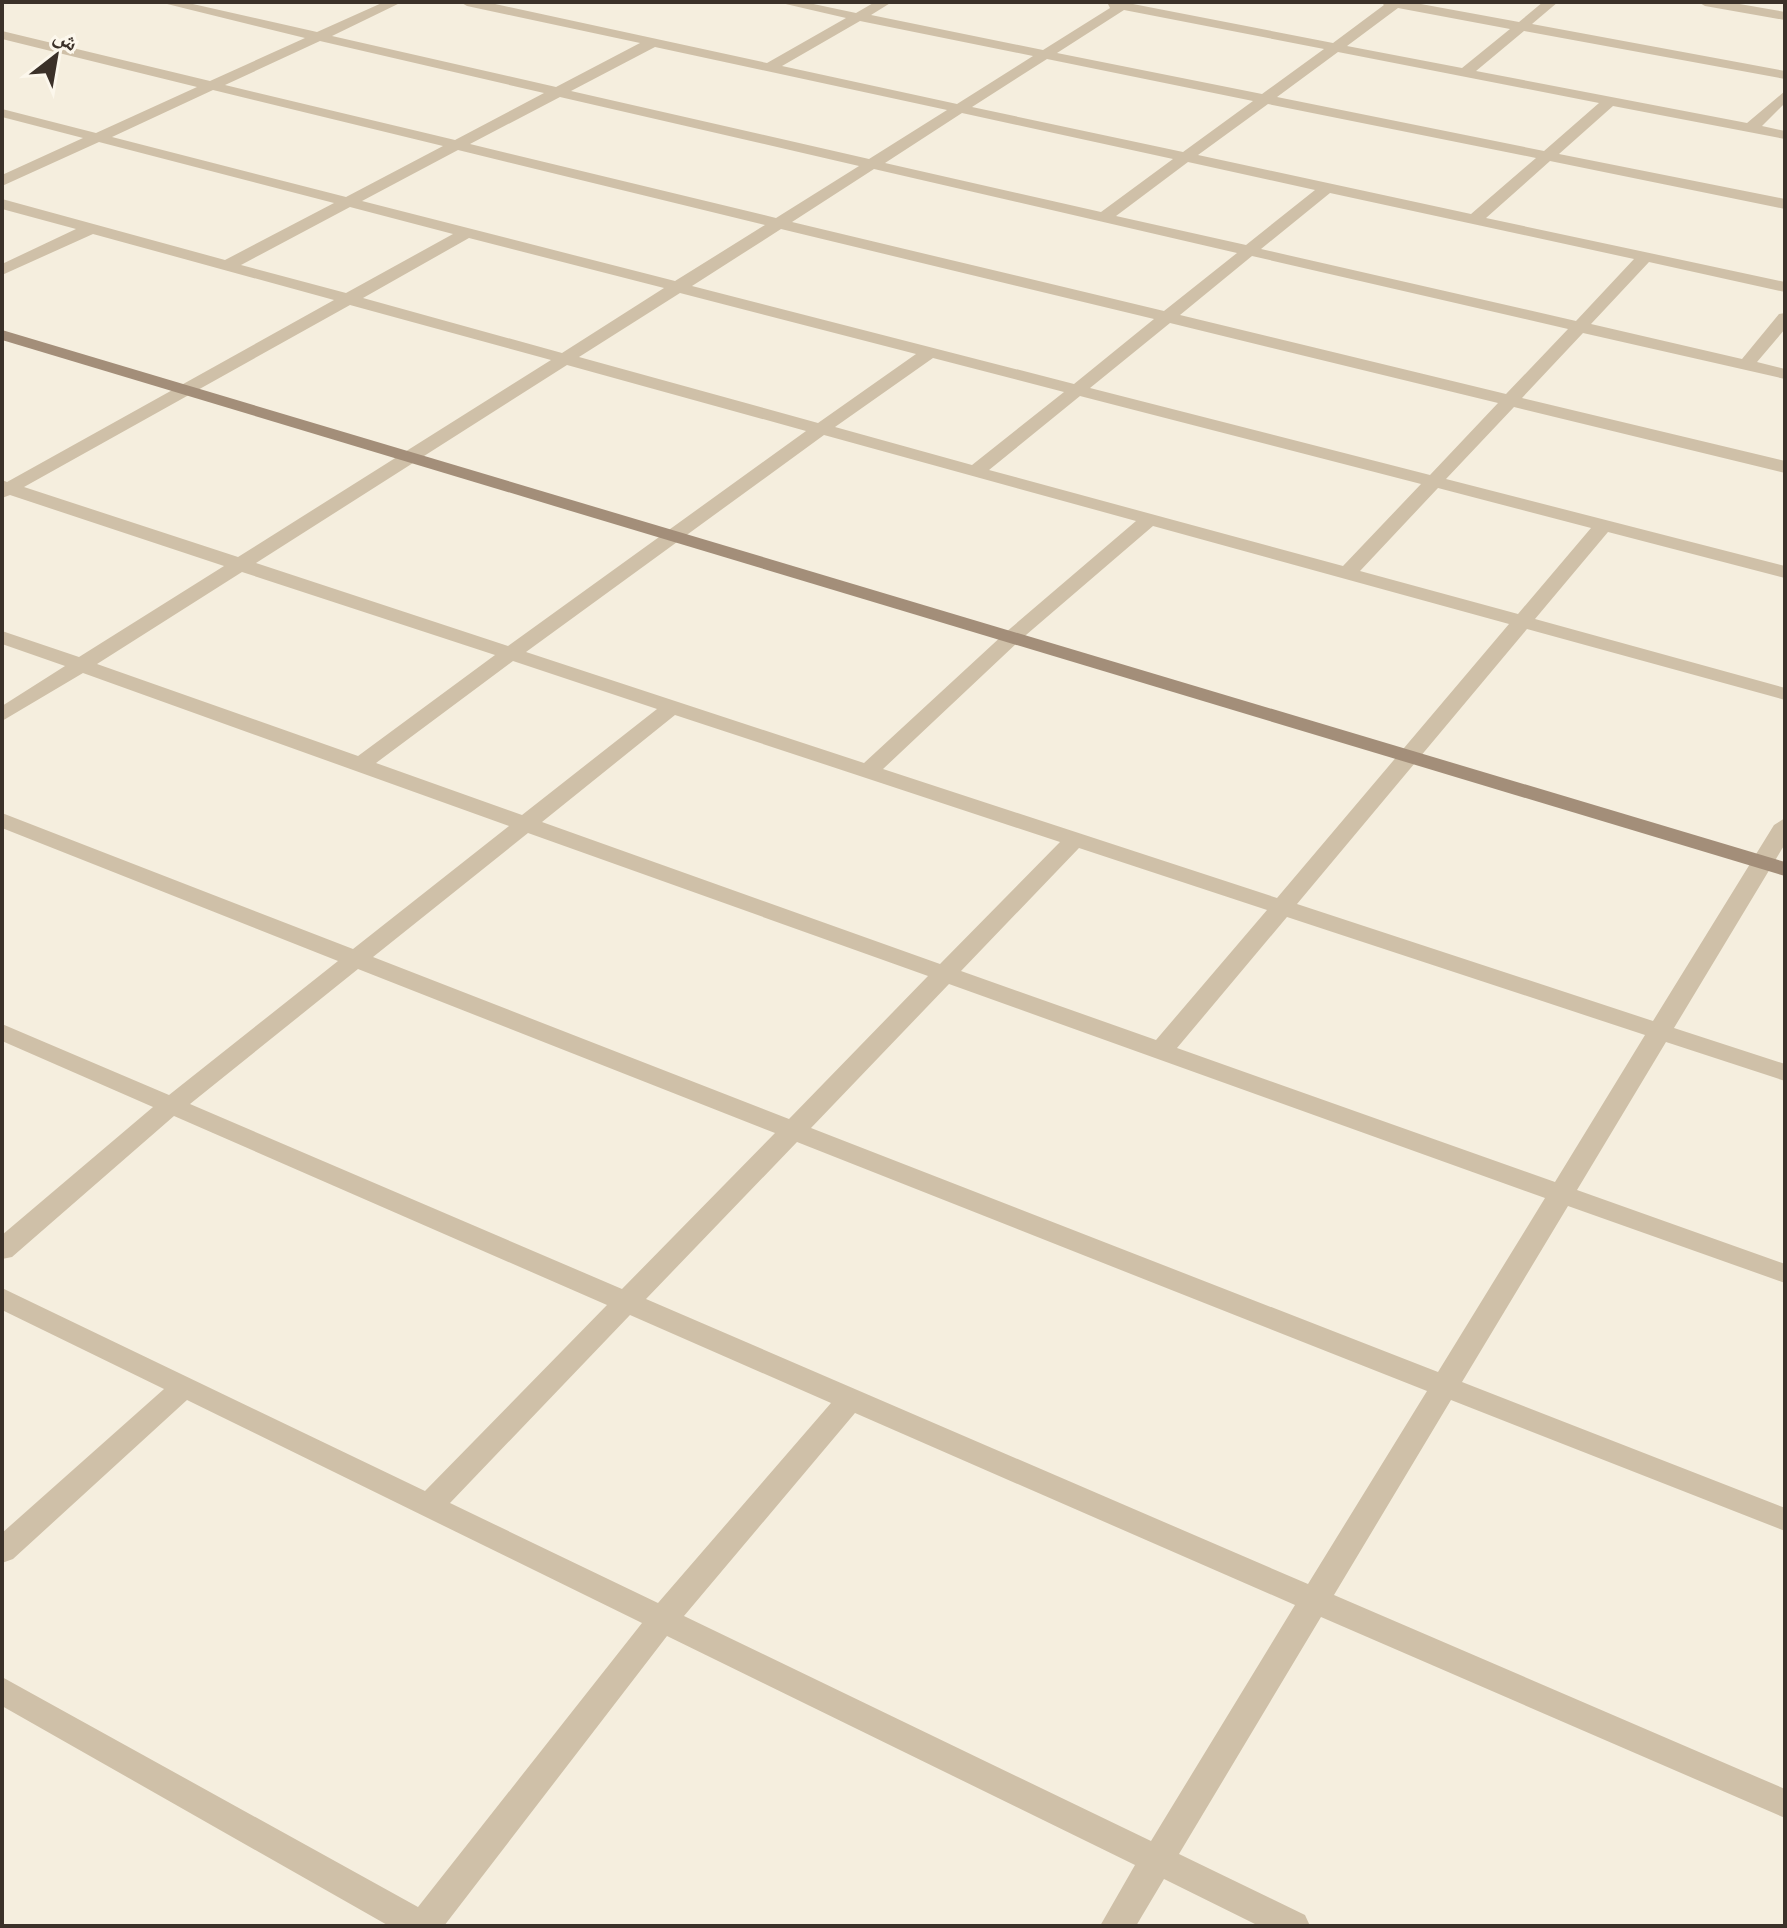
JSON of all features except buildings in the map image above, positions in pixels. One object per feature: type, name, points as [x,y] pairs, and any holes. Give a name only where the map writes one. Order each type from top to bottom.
[{"type":"street","points":[[166,2],[1785,374]]},
{"type":"street","points":[[2,181],[395,2]]},
{"type":"street","points":[[467,2],[1785,287]]},
{"type":"street","points":[[531,16],[559,2]]},
{"type":"street","points":[[784,2],[1785,204]]},
{"type":"street","points":[[769,67],[885,2]]},
{"type":"street","points":[[1102,2],[1125,4],[1785,135]]},
{"type":"street","points":[[1465,73],[1551,2]]},
{"type":"street","points":[[1705,2],[1785,16]]},
{"type":"street","points":[[1104,217],[1336,48],[1392,3],[1785,75]]},
{"type":"street","points":[[2,715],[1125,4]]},
{"type":"street","points":[[2,35],[1785,467]]},
{"type":"street","points":[[226,266],[653,42]]},
{"type":"street","points":[[1751,128],[1785,95]]},
{"type":"street","points":[[1474,220],[1610,101]]},
{"type":"street","points":[[2,113],[1785,572]]},
{"type":"street","points":[[975,472],[1327,188]]},
{"type":"street","points":[[2,204],[1785,694]]},
{"type":"street","points":[[2,270],[90,229]]},
{"type":"street","points":[[4,489],[467,233]]},
{"type":"street","points":[[1347,574],[1645,257]]},
{"type":"street","points":[[1746,365],[1785,318]]},
{"type":"street","points":[[2,335],[1773,865]]},
{"type":"street","points":[[360,765],[669,536],[930,352]]},
{"type":"street","points":[[4,489],[1785,1073]]},
{"type":"street","points":[[868,771],[1012,637],[1149,520]]},
{"type":"street","points":[[1161,1051],[1603,526]]},
{"type":"street","points":[[2,637],[1785,1274]]},
{"type":"street","points":[[2,1250],[172,1105],[672,707]]},
{"type":"street","points":[[2,820],[1785,1520]]},
{"type":"street","points":[[1117,1926],[1661,1032],[1773,865],[1785,825]]},
{"type":"street","points":[[429,1506],[1075,839]]},
{"type":"street","points":[[2,1032],[1785,1804]]},
{"type":"street","points":[[2,1298],[1293,1926]]},
{"type":"street","points":[[2,1551],[184,1387]]},
{"type":"street","points":[[2,1690],[422,1926],[662,1620],[851,1399]]}]
